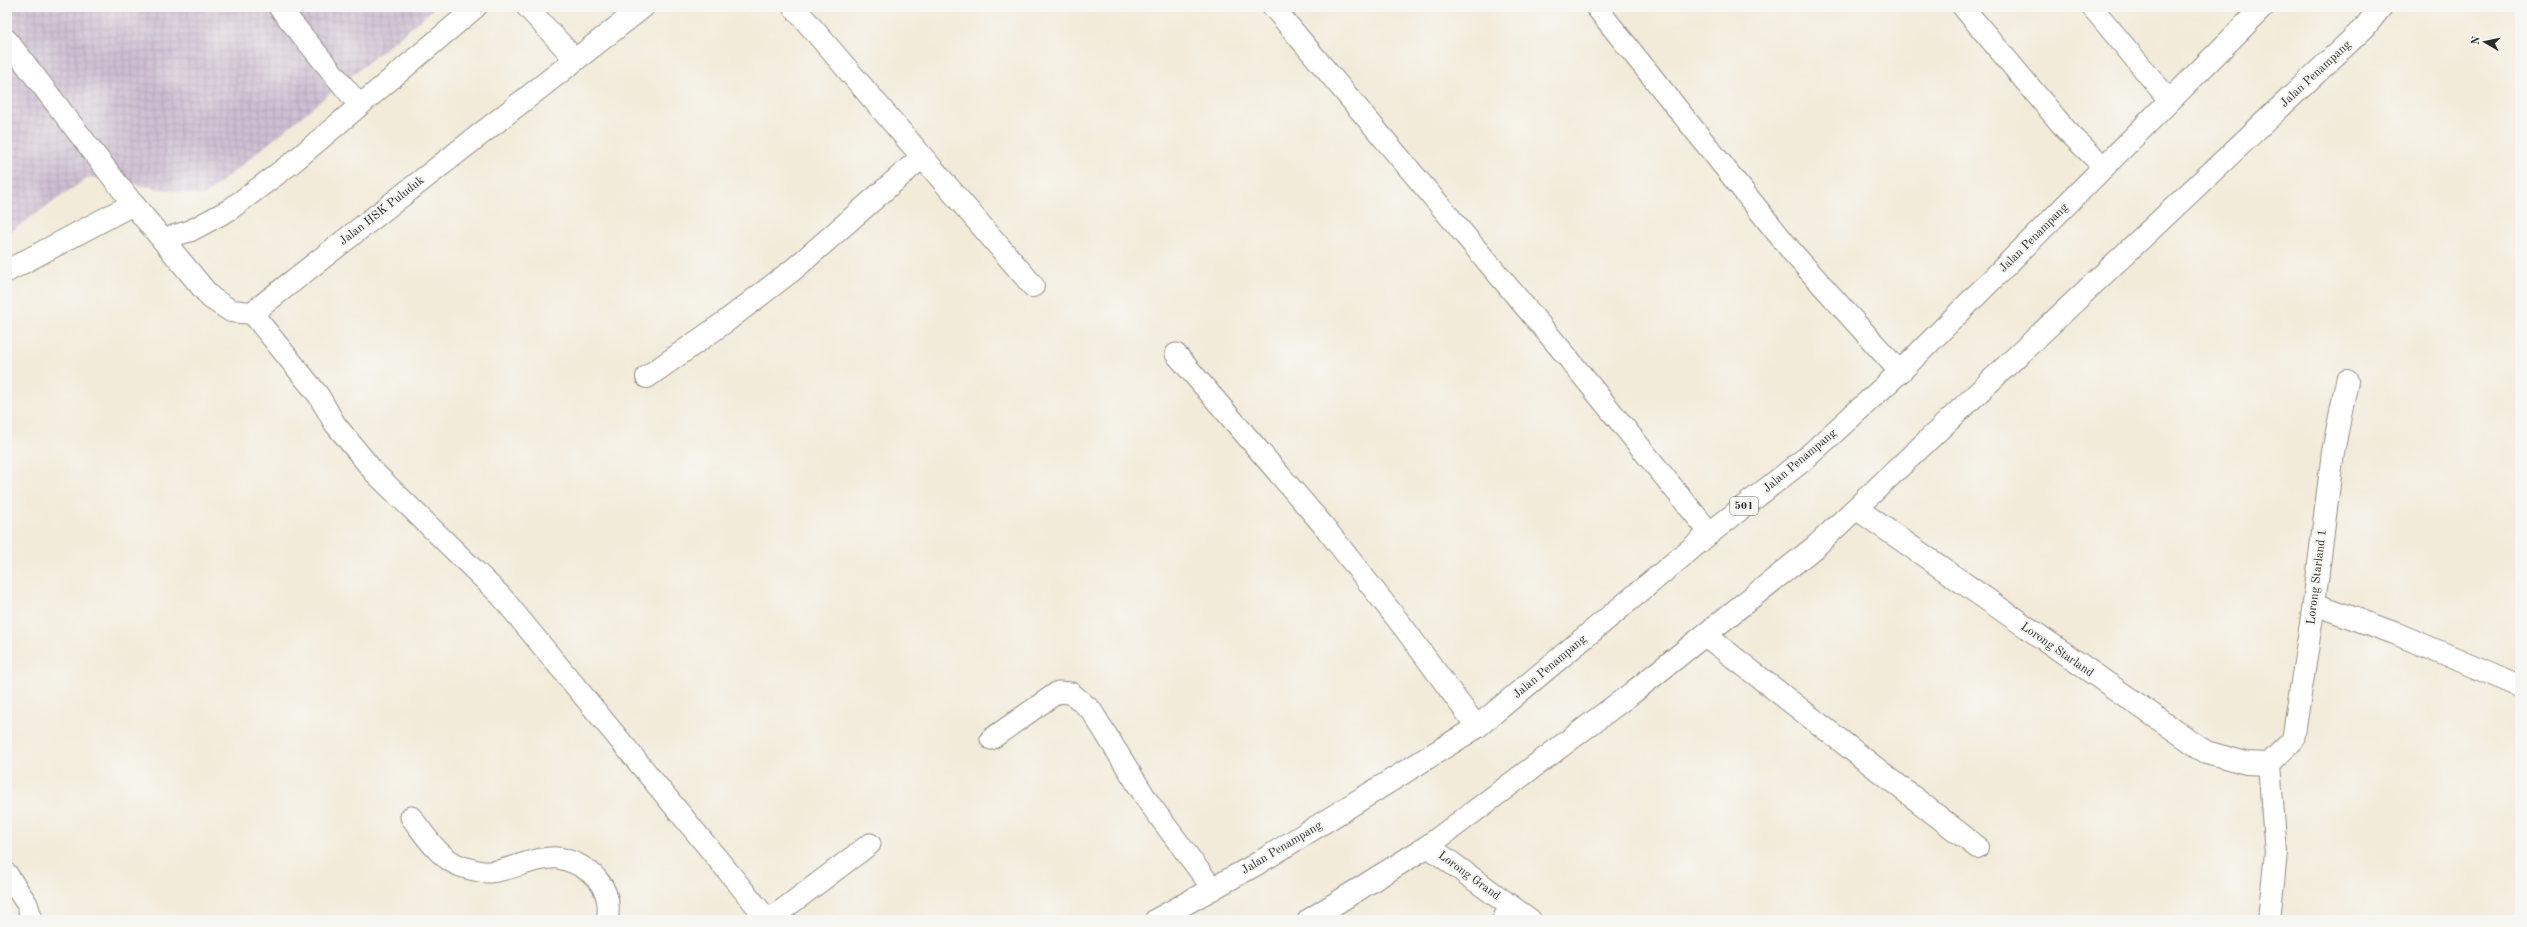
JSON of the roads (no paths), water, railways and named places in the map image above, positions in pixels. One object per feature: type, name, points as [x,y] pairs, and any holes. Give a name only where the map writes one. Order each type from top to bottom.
[{"type":"street","name":"Jalan HSK Puluduk","points":[[252,313],[643,7]]},
{"type":"street","points":[[794,7],[1033,286]]},
{"type":"street","name":"Jalan Penampang","points":[[1156,920],[1255,865],[1477,727],[1710,533],[1806,458],[1900,372],[2263,7]]},
{"type":"street","name":"Jalan Penampang","points":[[1309,920],[1428,846],[1705,635],[1816,546],[1857,509],[2365,27],[2381,7]]},
{"type":"street","points":[[2365,27],[2398,7]]},
{"type":"street","points":[[647,376],[725,322],[794,269],[922,157]]},
{"type":"street","points":[[7,271],[134,204],[211,298],[231,311],[252,313]]},
{"type":"street","name":"Lorong Starland 1","points":[[2269,764],[2293,740],[2314,604],[2333,452],[2347,381]]},
{"type":"street","name":"Lorong Starland","points":[[1857,509],[2206,752],[2246,763],[2269,764]]},
{"type":"street","points":[[2314,604],[2397,634],[2520,686]]},
{"type":"street","points":[[1705,635],[1976,847]]},
{"type":"street","points":[[2269,764],[2276,853],[2269,920]]},
{"type":"street","name":"Lorong Grand","points":[[1428,846],[1507,913],[1530,920]]},
{"type":"lane","points":[[280,7],[359,105]]},
{"type":"lane","points":[[162,239],[190,231],[229,210],[292,163],[476,7]]},
{"type":"lane","points":[[527,7],[576,60]]},
{"type":"lane","points":[[1273,7],[1564,353],[1710,533]]},
{"type":"lane","points":[[1596,7],[1793,253],[1900,372]]},
{"type":"lane","points":[[1963,7],[2067,131],[2104,167]]},
{"type":"lane","points":[[2092,7],[2170,101]]},
{"type":"lane","points":[[7,40],[134,204]]},
{"type":"lane","points":[[252,313],[319,396],[335,424],[374,472],[501,596],[768,920],[870,844]]},
{"type":"lane","points":[[1176,354],[1323,525],[1404,628],[1477,727]]},
{"type":"lane","points":[[991,739],[1058,692],[1071,693],[1091,710],[1149,803],[1213,889]]},
{"type":"lane","points":[[411,817],[440,853],[462,867],[490,873],[512,866],[558,858],[587,870],[605,886],[609,910],[607,920]]},
{"type":"lane","points":[[7,874],[26,904],[32,920]]}]
